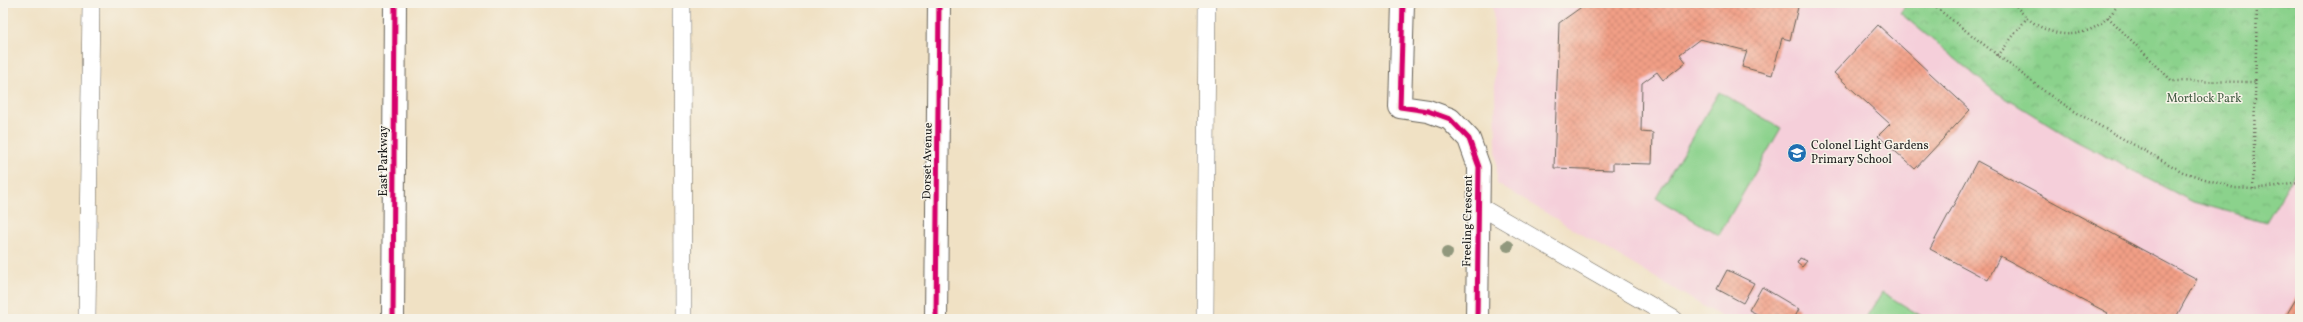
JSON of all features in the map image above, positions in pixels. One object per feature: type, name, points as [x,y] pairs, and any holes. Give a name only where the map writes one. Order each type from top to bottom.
[{"type":"street","name":"East Parkway","points":[[393,319],[395,3]]},
{"type":"street","name":"Dorset Avenue","points":[[936,319],[939,3]]},
{"type":"street","name":"Freeling Crescent","points":[[1404,3],[1400,107],[1428,111],[1450,119],[1469,139],[1479,167],[1477,319]]},
{"type":"lane","points":[[86,319],[91,3]]},
{"type":"lane","points":[[682,3],[682,319]]},
{"type":"lane","points":[[1205,319],[1208,3]]},
{"type":"lane","points":[[1479,206],[1674,319]]},
{"type":"path","points":[[1930,3],[2048,94],[2076,112],[2183,172],[2220,185],[2253,189],[2300,182]]},
{"type":"path","points":[[2014,3],[2026,19],[2039,28],[2058,34],[2077,34],[2096,27],[2108,17],[2119,3]]},
{"type":"path","points":[[2253,189],[2257,3]]},
{"type":"path","points":[[2108,17],[2172,81],[2255,82]]},
{"type":"path","points":[[1998,56],[2026,19]]},
{"type":"shaded area","name":"Colonel Light Gardens Primary School","points":[[1493,3],[1907,3],[1900,12],[2266,222],[2300,165],[2300,319],[1725,319],[1497,184]]},
{"type":"green space","name":"Mortlock Park","points":[[1907,3],[2300,3],[2300,165],[2266,222],[2193,202],[2074,140],[1994,91],[1900,13]]},
{"type":"green space","points":[[1719,92],[1781,128],[1719,235],[1656,198]]},
{"type":"green space","points":[[1882,292],[1926,319],[1865,319]]},
{"type":"building","points":[[1587,3],[1799,3],[1790,40],[1782,38],[1772,75],[1742,67],[1747,51],[1700,39],[1680,54],[1686,62],[1663,80],[1657,72],[1642,83],[1641,132],[1653,133],[1652,164],[1613,163],[1613,170],[1554,168],[1559,23]]},
{"type":"building","points":[[1878,25],[1970,110],[1915,169],[1878,136],[1890,124],[1834,73]]},
{"type":"building","points":[[1977,161],[2197,279],[2175,319],[2104,319],[2108,313],[2000,256],[1988,280],[1930,249]]},
{"type":"building","points":[[1800,258],[1807,261],[1802,267],[1797,263]]},
{"type":"building","points":[[1727,270],[1754,283],[1743,303],[1717,289]]},
{"type":"building","points":[[1762,287],[1799,309],[1794,319],[1767,319],[1749,310]]},
{"type":"building","points":[[2300,292],[2300,319],[2284,319]]},
{"type":"cycle path","points":[[393,319],[395,3]]},
{"type":"cycle path","points":[[936,319],[939,3]]},
{"type":"cycle path","points":[[1403,3],[1400,107],[1428,111],[1450,119],[1469,139],[1479,167],[1477,319]]},
{"type":"place","name":"Colonel Light Gardens Primary School","points":[[1797,153]]}]
